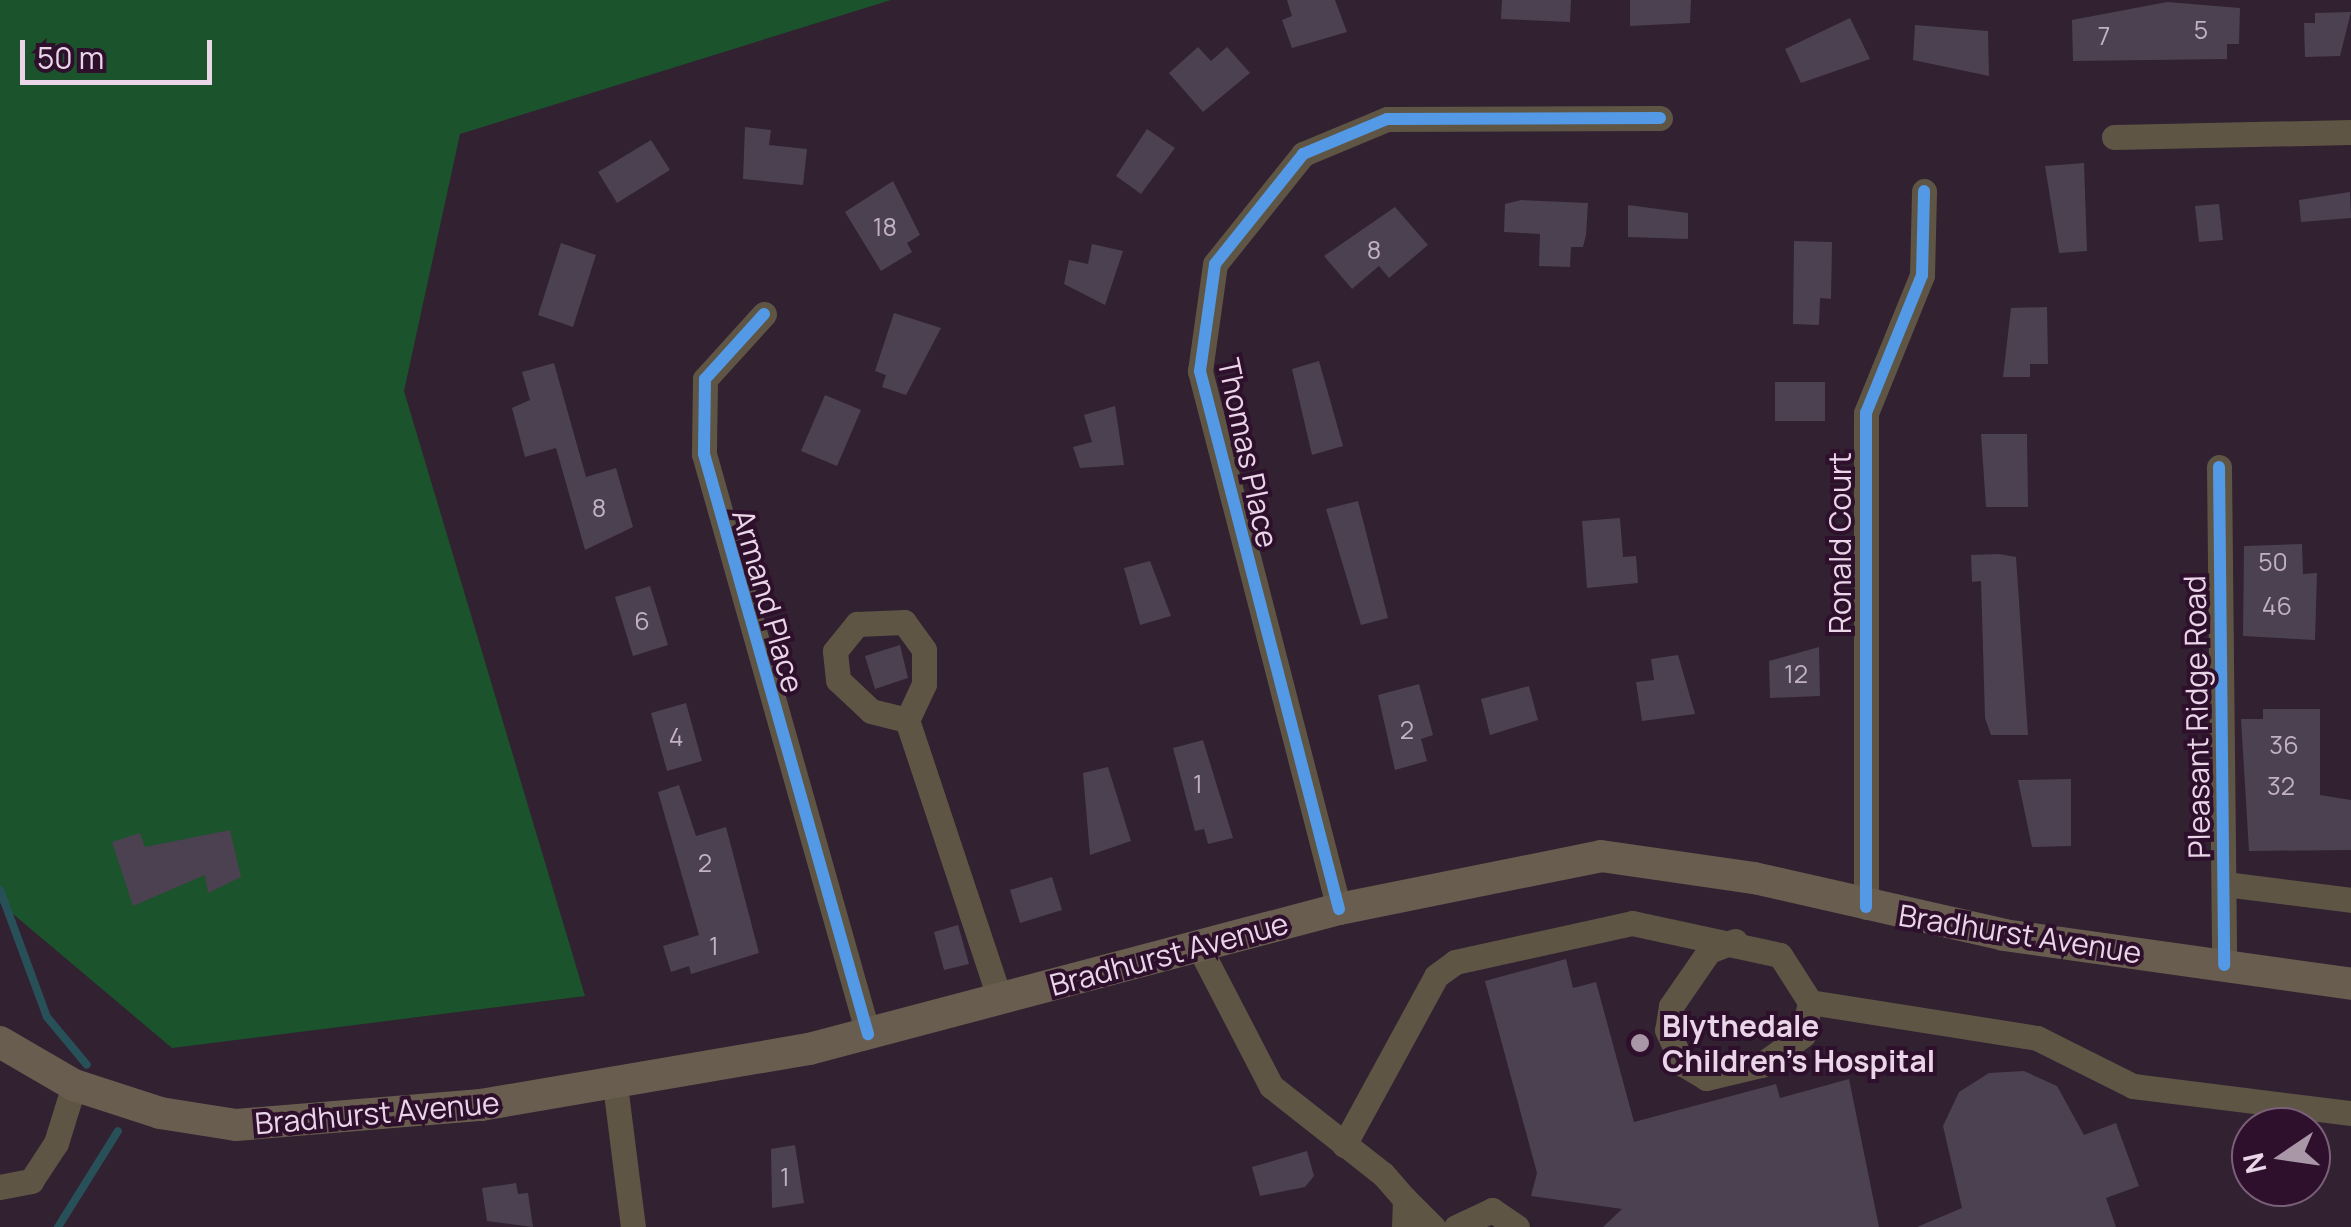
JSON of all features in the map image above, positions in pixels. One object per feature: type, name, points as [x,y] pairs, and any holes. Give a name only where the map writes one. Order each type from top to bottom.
[{"type":"main road","name":"Bradhurst Avenue","points":[[0,1042],[74,1084],[160,1114],[236,1126],[332,1122],[616,1085],[868,1034],[1339,909],[1601,856],[1744,876],[1866,908],[2351,984]]},
{"type":"street","name":"Thomas Place","points":[[1339,909],[1200,371],[1215,264],[1303,154],[1387,119],[1660,118]]},
{"type":"street","points":[[2114,137],[2351,132]]},
{"type":"street","name":"Ronald Court","points":[[1866,908],[1866,412],[1922,275],[1924,192]]},
{"type":"street","name":"Armand Place","points":[[764,314],[705,379],[704,454],[868,1034]]},
{"type":"street","name":"Pleasant Ridge Road","points":[[2219,467],[2224,966]]},
{"type":"street","points":[[906,720],[1000,999]]},
{"type":"street","name":"Pleasant Ridge Road","points":[[2225,884],[2351,900]]},
{"type":"street","points":[[1344,1145],[1436,976],[1455,962],[1632,923],[1735,941],[1780,954],[1810,1002],[1803,1036],[1761,1065],[1706,1078],[1682,1064],[1667,1030],[1672,1006],[1709,951],[1735,941]]},
{"type":"street","points":[[1198,946],[1271,1086],[1344,1145],[1433,1227]]},
{"type":"street","points":[[1810,1002],[2037,1038],[2133,1086],[2351,1113]]},
{"type":"street","points":[[0,1187],[31,1181],[56,1144],[74,1084]]},
{"type":"street","points":[[616,1085],[633,1227]]},
{"type":"street","points":[[1404,1227],[1405,1199]]},
{"type":"street","points":[[1456,1227],[1492,1210],[1517,1227]]},
{"type":"green space","points":[[0,0],[891,0],[460,134],[404,391],[585,996],[172,1048],[0,903]]},
{"type":"building","points":[[1287,0],[1335,0],[1347,32],[1292,48],[1282,20],[1292,16]]},
{"type":"building","points":[[1502,0],[1571,0],[1570,22],[1501,19]]},
{"type":"building","points":[[1630,0],[1691,0],[1690,23],[1630,26]]},
{"type":"building","points":[[2167,2],[2240,8],[2239,44],[2227,44],[2227,59],[2073,61],[2072,20]]},
{"type":"building","points":[[2351,12],[2340,56],[2305,57],[2304,23],[2315,23],[2315,13]]},
{"type":"building","points":[[1850,18],[1870,59],[1801,83],[1785,49]]},
{"type":"building","points":[[1915,25],[1988,31],[1989,76],[1913,60]]},
{"type":"building","points":[[1198,47],[1211,61],[1227,47],[1250,73],[1203,112],[1169,73]]},
{"type":"building","points":[[745,127],[771,130],[769,145],[807,149],[803,185],[743,179]]},
{"type":"building","points":[[1147,129],[1175,148],[1141,194],[1116,176]]},
{"type":"building","points":[[651,140],[670,170],[617,203],[598,172]]},
{"type":"building","points":[[2084,163],[2087,251],[2059,253],[2045,166]]},
{"type":"building","points":[[893,181],[920,235],[907,243],[912,252],[881,271],[845,212]]},
{"type":"building","points":[[2350,192],[2351,218],[2301,222],[2299,200]]},
{"type":"building","points":[[1521,200],[1588,203],[1583,247],[1571,247],[1570,267],[1539,266],[1540,234],[1504,232],[1505,204]]},
{"type":"building","points":[[2219,204],[2223,240],[2199,242],[2195,206]]},
{"type":"building","points":[[1628,205],[1688,213],[1688,239],[1628,237]]},
{"type":"building","points":[[1395,207],[1428,245],[1389,278],[1379,266],[1352,289],[1324,256]]},
{"type":"building","points":[[1794,241],[1832,242],[1831,299],[1820,298],[1819,325],[1793,324]]},
{"type":"building","points":[[561,243],[596,255],[573,327],[538,315]]},
{"type":"building","points":[[1092,244],[1123,251],[1105,305],[1064,284],[1069,260],[1088,264]]},
{"type":"building","points":[[2047,307],[2048,364],[2030,364],[2030,377],[2003,377],[2011,308]]},
{"type":"building","points":[[894,313],[941,328],[906,395],[882,387],[886,375],[875,371]]},
{"type":"building","points":[[1319,361],[1343,446],[1312,455],[1292,369]]},
{"type":"building","points":[[554,363],[586,477],[616,468],[633,527],[585,550],[556,448],[525,457],[512,408],[530,400],[522,372]]},
{"type":"building","points":[[1775,382],[1825,382],[1825,421],[1775,421]]},
{"type":"building","points":[[825,395],[861,410],[837,466],[801,451]]},
{"type":"building","points":[[1115,406],[1124,465],[1080,468],[1073,447],[1092,442],[1084,415]]},
{"type":"building","points":[[1981,434],[2027,434],[2028,507],[1986,507]]},
{"type":"building","points":[[1358,501],[1388,618],[1361,625],[1326,509]]},
{"type":"building","points":[[1620,518],[1623,557],[1636,556],[1638,583],[1587,588],[1582,521]]},
{"type":"building","points":[[2302,544],[2303,574],[2317,573],[2315,640],[2243,636],[2244,546]]},
{"type":"building","points":[[1971,555],[2016,557],[2028,735],[1991,735],[1985,718],[1981,581],[1972,582]]},
{"type":"building","points":[[1150,561],[1171,616],[1140,625],[1124,568]]},
{"type":"building","points":[[650,586],[668,645],[633,656],[615,597]]},
{"type":"building","points":[[900,645],[908,678],[875,689],[865,656]]},
{"type":"building","points":[[1819,647],[1820,696],[1770,698],[1769,661]]},
{"type":"building","points":[[1678,655],[1695,714],[1642,721],[1636,682],[1654,680],[1651,659]]},
{"type":"building","points":[[1419,684],[1433,735],[1421,739],[1427,761],[1395,770],[1378,695]]},
{"type":"building","points":[[1529,686],[1538,720],[1490,735],[1481,699]]},
{"type":"building","points":[[686,703],[702,761],[667,771],[651,713]]},
{"type":"building","points":[[2263,709],[2320,709],[2320,795],[2351,800],[2351,850],[2249,851],[2241,719],[2263,719]]},
{"type":"building","points":[[1203,740],[1233,838],[1208,844],[1204,829],[1195,831],[1173,748]]},
{"type":"building","points":[[1108,767],[1131,841],[1090,855],[1083,773]]},
{"type":"building","points":[[2071,779],[2071,846],[2032,847],[2018,780]]},
{"type":"building","points":[[679,785],[696,836],[726,827],[759,953],[691,974],[689,966],[671,972],[663,946],[699,935],[658,792]]},
{"type":"building","points":[[230,830],[241,877],[208,893],[205,875],[133,906],[112,842],[140,833],[145,847]]},
{"type":"building","points":[[1052,877],[1062,910],[1020,923],[1010,890]]},
{"type":"building","points":[[958,925],[969,964],[944,970],[934,932]]},
{"type":"building","points":[[1566,959],[1573,988],[1596,982],[1634,1122],[1776,1084],[1780,1098],[1849,1079],[1879,1227],[1603,1227],[1622,1209],[1531,1196],[1537,1173],[1485,981]]},
{"type":"building","points":[[2024,1071],[2057,1086],[2084,1135],[2116,1123],[2139,1186],[2106,1198],[2116,1227],[1917,1227],[1962,1208],[1943,1126],[1959,1092],[1989,1073]]},
{"type":"building","points":[[795,1145],[804,1203],[772,1208],[771,1149]]},
{"type":"building","points":[[1307,1151],[1314,1176],[1305,1187],[1260,1196],[1252,1167]]},
{"type":"building","points":[[516,1183],[518,1194],[528,1193],[533,1227],[487,1221],[482,1188]]},
{"type":"waterway","points":[[0,890],[47,1017],[87,1065]]},
{"type":"waterway","points":[[58,1227],[118,1131]]},
{"type":"cycle path","points":[[1339,909],[1200,371],[1215,264],[1303,154],[1387,119],[1660,118]]},
{"type":"cycle path","points":[[1866,907],[1866,413],[1922,275],[1924,191]]},
{"type":"cycle path","points":[[764,314],[705,379],[704,454],[868,1034]]},
{"type":"cycle path","points":[[2219,467],[2224,965]]},
{"type":"place","name":"Blythedale Children's Hospital","points":[[1640,1043]]}]
